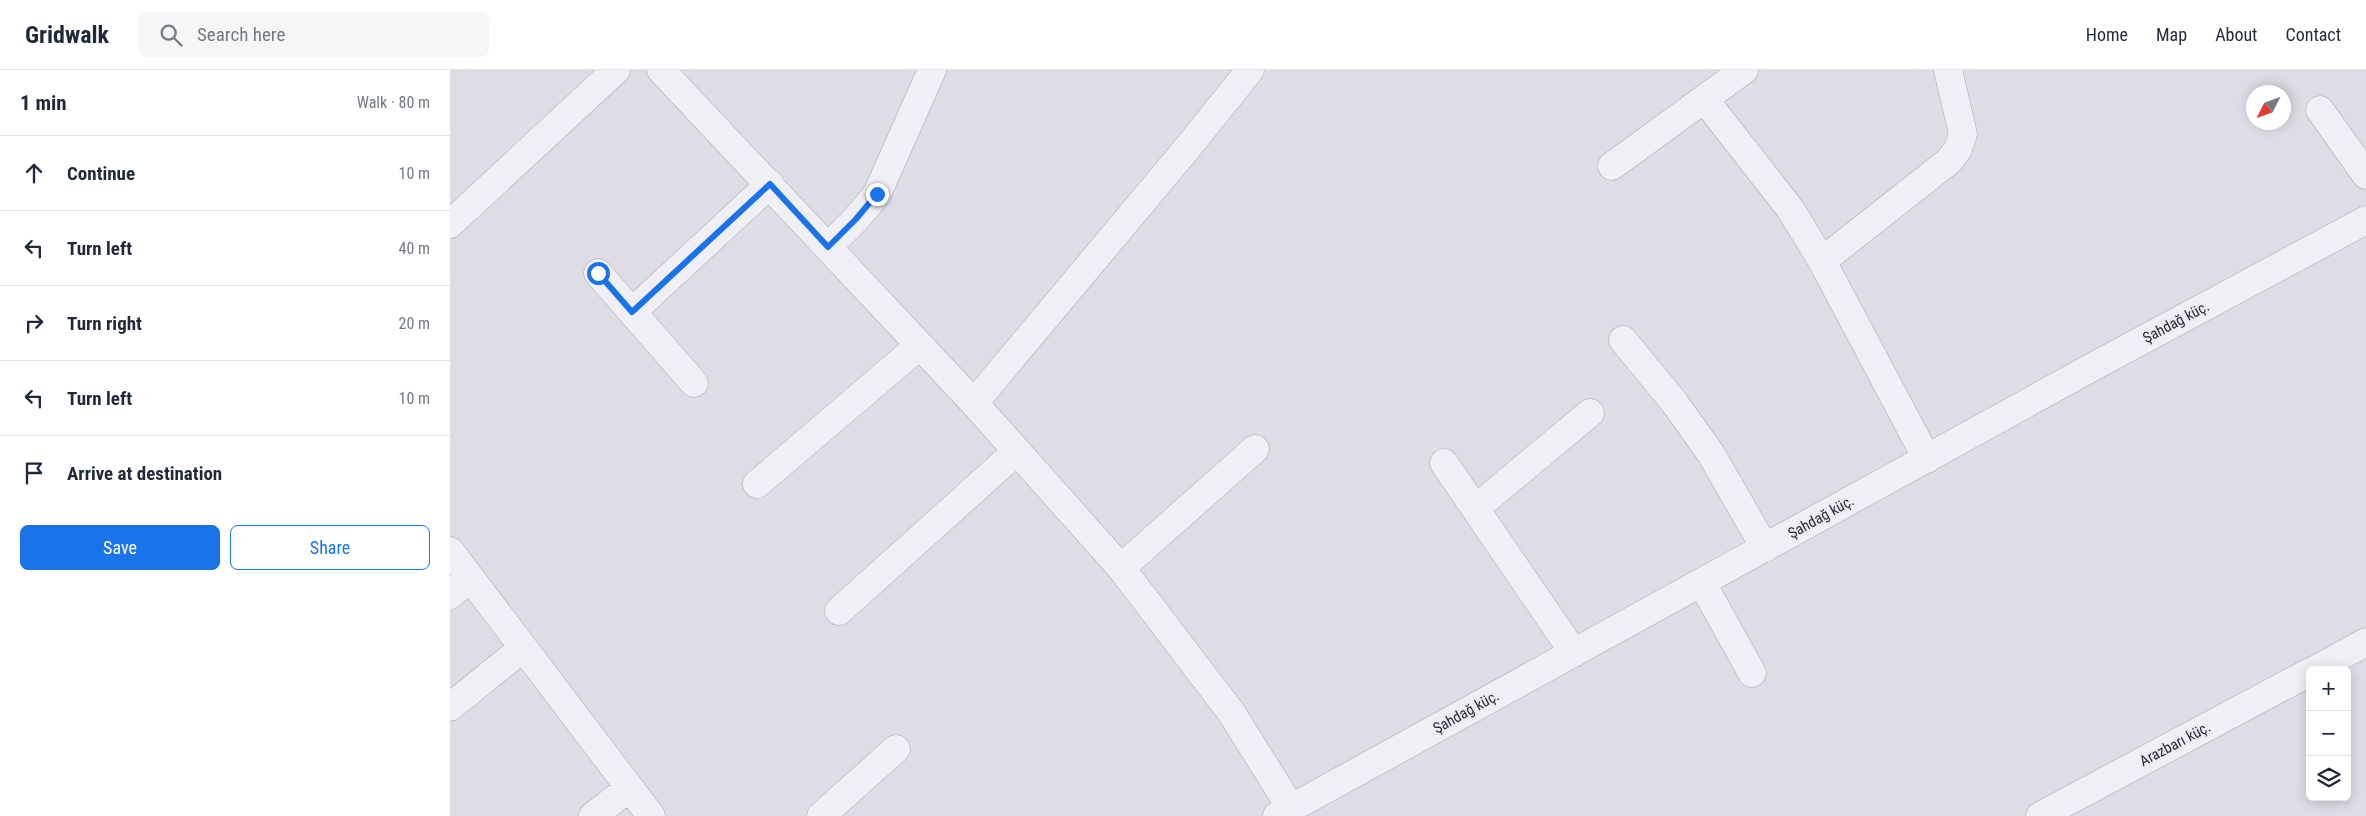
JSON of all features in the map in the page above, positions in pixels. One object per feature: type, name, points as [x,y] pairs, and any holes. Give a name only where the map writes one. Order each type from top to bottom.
[{"type":"street","points":[[450,224],[616,70]]},
{"type":"street","points":[[661,70],[974,403],[1121,568],[1231,712],[1284,812]]},
{"type":"street","points":[[828,247],[856,219],[877,194],[932,70]]},
{"type":"street","points":[[974,403],[1189,146],[1250,70]]},
{"type":"street","points":[[1612,166],[1744,70]]},
{"type":"street","points":[[1822,261],[1949,161],[1958,149],[1963,134],[1948,70]]},
{"type":"street","points":[[1705,100],[1791,210],[1822,261],[1927,459]]},
{"type":"street","points":[[2320,110],[2366,175]]},
{"type":"street","points":[[632,312],[770,184]]},
{"type":"street","name":"Şahdağ küç.","points":[[1284,812],[2366,220]]},
{"type":"street","points":[[598,273],[694,383]]},
{"type":"street","points":[[1623,340],[1674,402],[1711,454],[1765,548]]},
{"type":"street","points":[[757,484],[919,346]]},
{"type":"street","points":[[1476,508],[1590,413]]},
{"type":"street","points":[[1121,568],[1255,449]]},
{"type":"street","points":[[839,611],[1016,452]]},
{"type":"street","points":[[1444,462],[1574,653]]},
{"type":"street","points":[[450,551],[460,586],[523,648],[651,816]]},
{"type":"street","points":[[1702,582],[1752,673]]},
{"type":"street","points":[[450,707],[523,648]]},
{"type":"street","points":[[2325,666],[2363,650]]},
{"type":"street","name":"Arazbarı küç.","points":[[2040,816],[2306,674]]},
{"type":"street","points":[[821,816],[896,749]]},
{"type":"street","points":[[594,816],[629,788]]},
{"type":"route","points":[[598,273],[632,312],[770,184],[828,247],[856,219],[877,194]]}]
